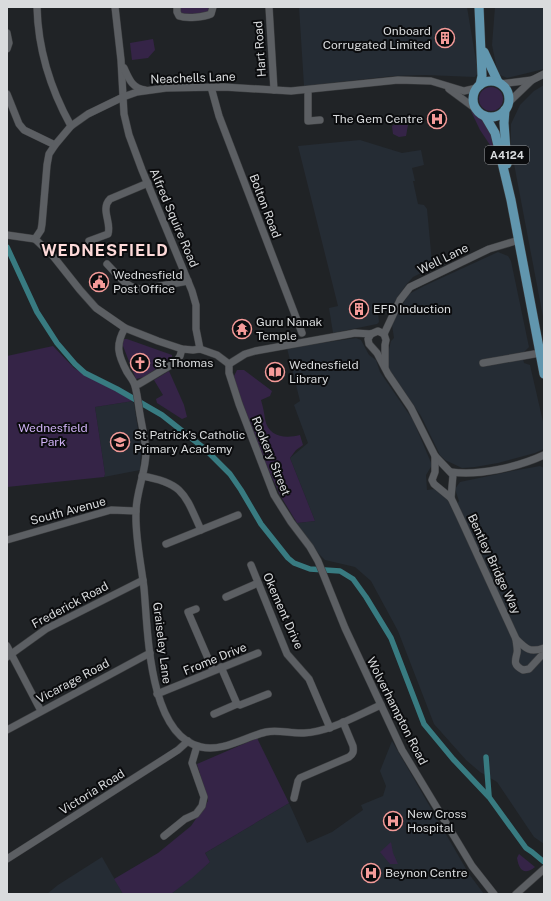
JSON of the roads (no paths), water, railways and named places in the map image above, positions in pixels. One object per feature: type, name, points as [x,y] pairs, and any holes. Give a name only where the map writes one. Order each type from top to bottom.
[{"type":"main road","points":[[479,7],[482,76],[474,98],[476,109],[485,116],[496,116],[507,106],[508,92],[499,83],[481,47]]},
{"type":"main road","points":[[479,87],[486,82],[492,81],[499,83]]},
{"type":"main road","name":"A4124","points":[[507,106],[504,129],[511,200]]},
{"type":"main road","name":"A4124","points":[[485,116],[495,133],[511,200],[544,374]]},
{"type":"street","points":[[37,7],[39,36],[47,70],[62,109],[71,126]]},
{"type":"street","points":[[115,7],[121,60],[130,82],[135,87],[146,90]]},
{"type":"street","points":[[176,7],[179,16],[185,17],[210,15],[213,12],[213,7]]},
{"type":"street","name":"Hart Road","points":[[269,7],[274,90]]},
{"type":"street","points":[[7,33],[9,43],[7,49]]},
{"type":"street","name":"Alfred Squire Road","points":[[121,60],[124,114],[129,135],[188,281],[196,305],[196,328],[200,349]]},
{"type":"street","points":[[507,106],[532,80],[544,74]]},
{"type":"street","name":"Neachells Lane","points":[[35,239],[41,230],[42,224],[49,154],[71,126],[88,114],[123,97],[146,90],[166,88],[212,87],[291,91],[398,80],[431,81],[464,90],[479,87]]},
{"type":"street","points":[[499,83],[532,80]]},
{"type":"street","name":"Neachells Lane","points":[[446,86],[476,109]]},
{"type":"street","name":"Bolton Road","points":[[212,87],[220,116],[302,333]]},
{"type":"street","points":[[308,90],[305,122],[320,120]]},
{"type":"street","points":[[7,94],[10,107],[24,130],[56,145]]},
{"type":"street","points":[[89,241],[108,234],[110,230],[106,204],[110,199],[148,183]]},
{"type":"street","points":[[7,234],[35,239],[52,256],[96,308],[125,328],[158,342],[182,349],[200,349],[217,356],[229,364],[245,354],[255,351],[355,333],[375,334],[386,340],[385,367]]},
{"type":"street","name":"Well Lane","points":[[375,334],[391,318],[404,295],[414,285],[489,249],[519,240]]},
{"type":"street","points":[[113,265],[128,285],[137,289],[188,281]]},
{"type":"street","points":[[125,328],[118,342],[119,350],[123,365],[135,385],[176,362],[182,349]]},
{"type":"street","points":[[375,334],[369,344],[377,353],[391,380],[411,408],[435,456],[453,475],[451,498]]},
{"type":"street","points":[[373,348],[380,349],[385,345]]},
{"type":"street","points":[[483,363],[540,353]]},
{"type":"street","name":"Rookery Street","points":[[229,364],[229,374],[272,490],[283,510],[318,561],[322,570]]},
{"type":"street","name":"Graiseley Lane","points":[[135,385],[146,453],[136,511],[137,541],[143,580],[150,652],[157,694],[162,707],[173,725],[188,741],[197,746],[214,748],[267,731],[303,734],[315,732],[330,728],[381,704]]},
{"type":"street","points":[[531,461],[544,455]]},
{"type":"street","points":[[435,456],[434,472],[432,477],[434,484],[451,498]]},
{"type":"street","points":[[434,472],[440,469],[463,474],[487,471],[531,461],[544,460]]},
{"type":"street","points":[[442,490],[449,488],[463,474]]},
{"type":"street","points":[[142,476],[162,480],[178,489],[187,499],[201,530]]},
{"type":"street","name":"Bentley Bridge Way","points":[[451,498],[516,639]]},
{"type":"street","name":"South Avenue","points":[[7,540],[111,510],[136,511]]},
{"type":"street","points":[[166,544],[238,515]]},
{"type":"street","name":"Okement Drive","points":[[251,565],[288,654],[310,679],[330,728]]},
{"type":"street","name":"Wolverhampton Road","points":[[322,570],[344,628],[402,750],[472,866],[494,894]]},
{"type":"street","name":"Frederick Road","points":[[9,656],[46,629],[143,580]]},
{"type":"street","points":[[226,597],[258,583]]},
{"type":"street","points":[[196,609],[188,612],[213,670]]},
{"type":"street","points":[[516,639],[535,655],[535,662]]},
{"type":"street","points":[[516,639],[518,652],[515,660],[516,665],[521,669],[529,669],[544,655]]},
{"type":"street","points":[[7,646],[9,656],[41,711]]},
{"type":"street","points":[[518,652],[520,650],[544,648]]},
{"type":"street","name":"Vicarage Road","points":[[7,730],[150,652]]},
{"type":"street","name":"Frome Drive","points":[[157,694],[258,653]]},
{"type":"street","points":[[221,668],[237,704]]},
{"type":"street","points":[[214,714],[237,704],[240,705],[268,694]]},
{"type":"street","points":[[294,798],[300,778],[353,754],[353,746],[343,722]]},
{"type":"street","name":"Victoria Road","points":[[7,859],[178,750],[188,741]]},
{"type":"street","points":[[164,836],[186,819],[196,814],[202,806],[204,797],[192,763],[197,746]]},
{"type":"street","points":[[516,894],[542,871]]},
{"type":"waterway","points":[[7,247],[37,312],[57,343],[75,364],[85,373],[117,389],[162,415],[205,449],[230,474],[261,524],[288,558],[294,563],[310,569],[340,571],[353,579],[391,638],[424,724],[453,759],[489,797],[526,848],[544,862]]},
{"type":"waterway","points":[[486,757],[489,796]]},
{"type":"place","name":"Onboard Corrugated Limited","points":[[445,38]]},
{"type":"place","name":"The Gem Centre","points":[[437,119]]},
{"type":"place","name":"Wednesfield Post Office","points":[[99,282]]},
{"type":"place","name":"EFD Induction","points":[[359,309]]},
{"type":"place","name":"Guru Nanak Temple","points":[[242,329]]},
{"type":"place","name":"St Thomas","points":[[140,363]]},
{"type":"place","name":"Wednesfield Library","points":[[275,372]]},
{"type":"place","name":"St Patrick's Catholic Primary Academy","points":[[120,442]]},
{"type":"place","name":"New Cross Hospital","points":[[393,821]]},
{"type":"place","name":"Beynon Centre","points":[[371,873]]},
{"type":"district","name":"WEDNESFIELD","points":[[105,250]]},
{"type":"park label","name":"Wednesfield Park","points":[[53,435]]}]
